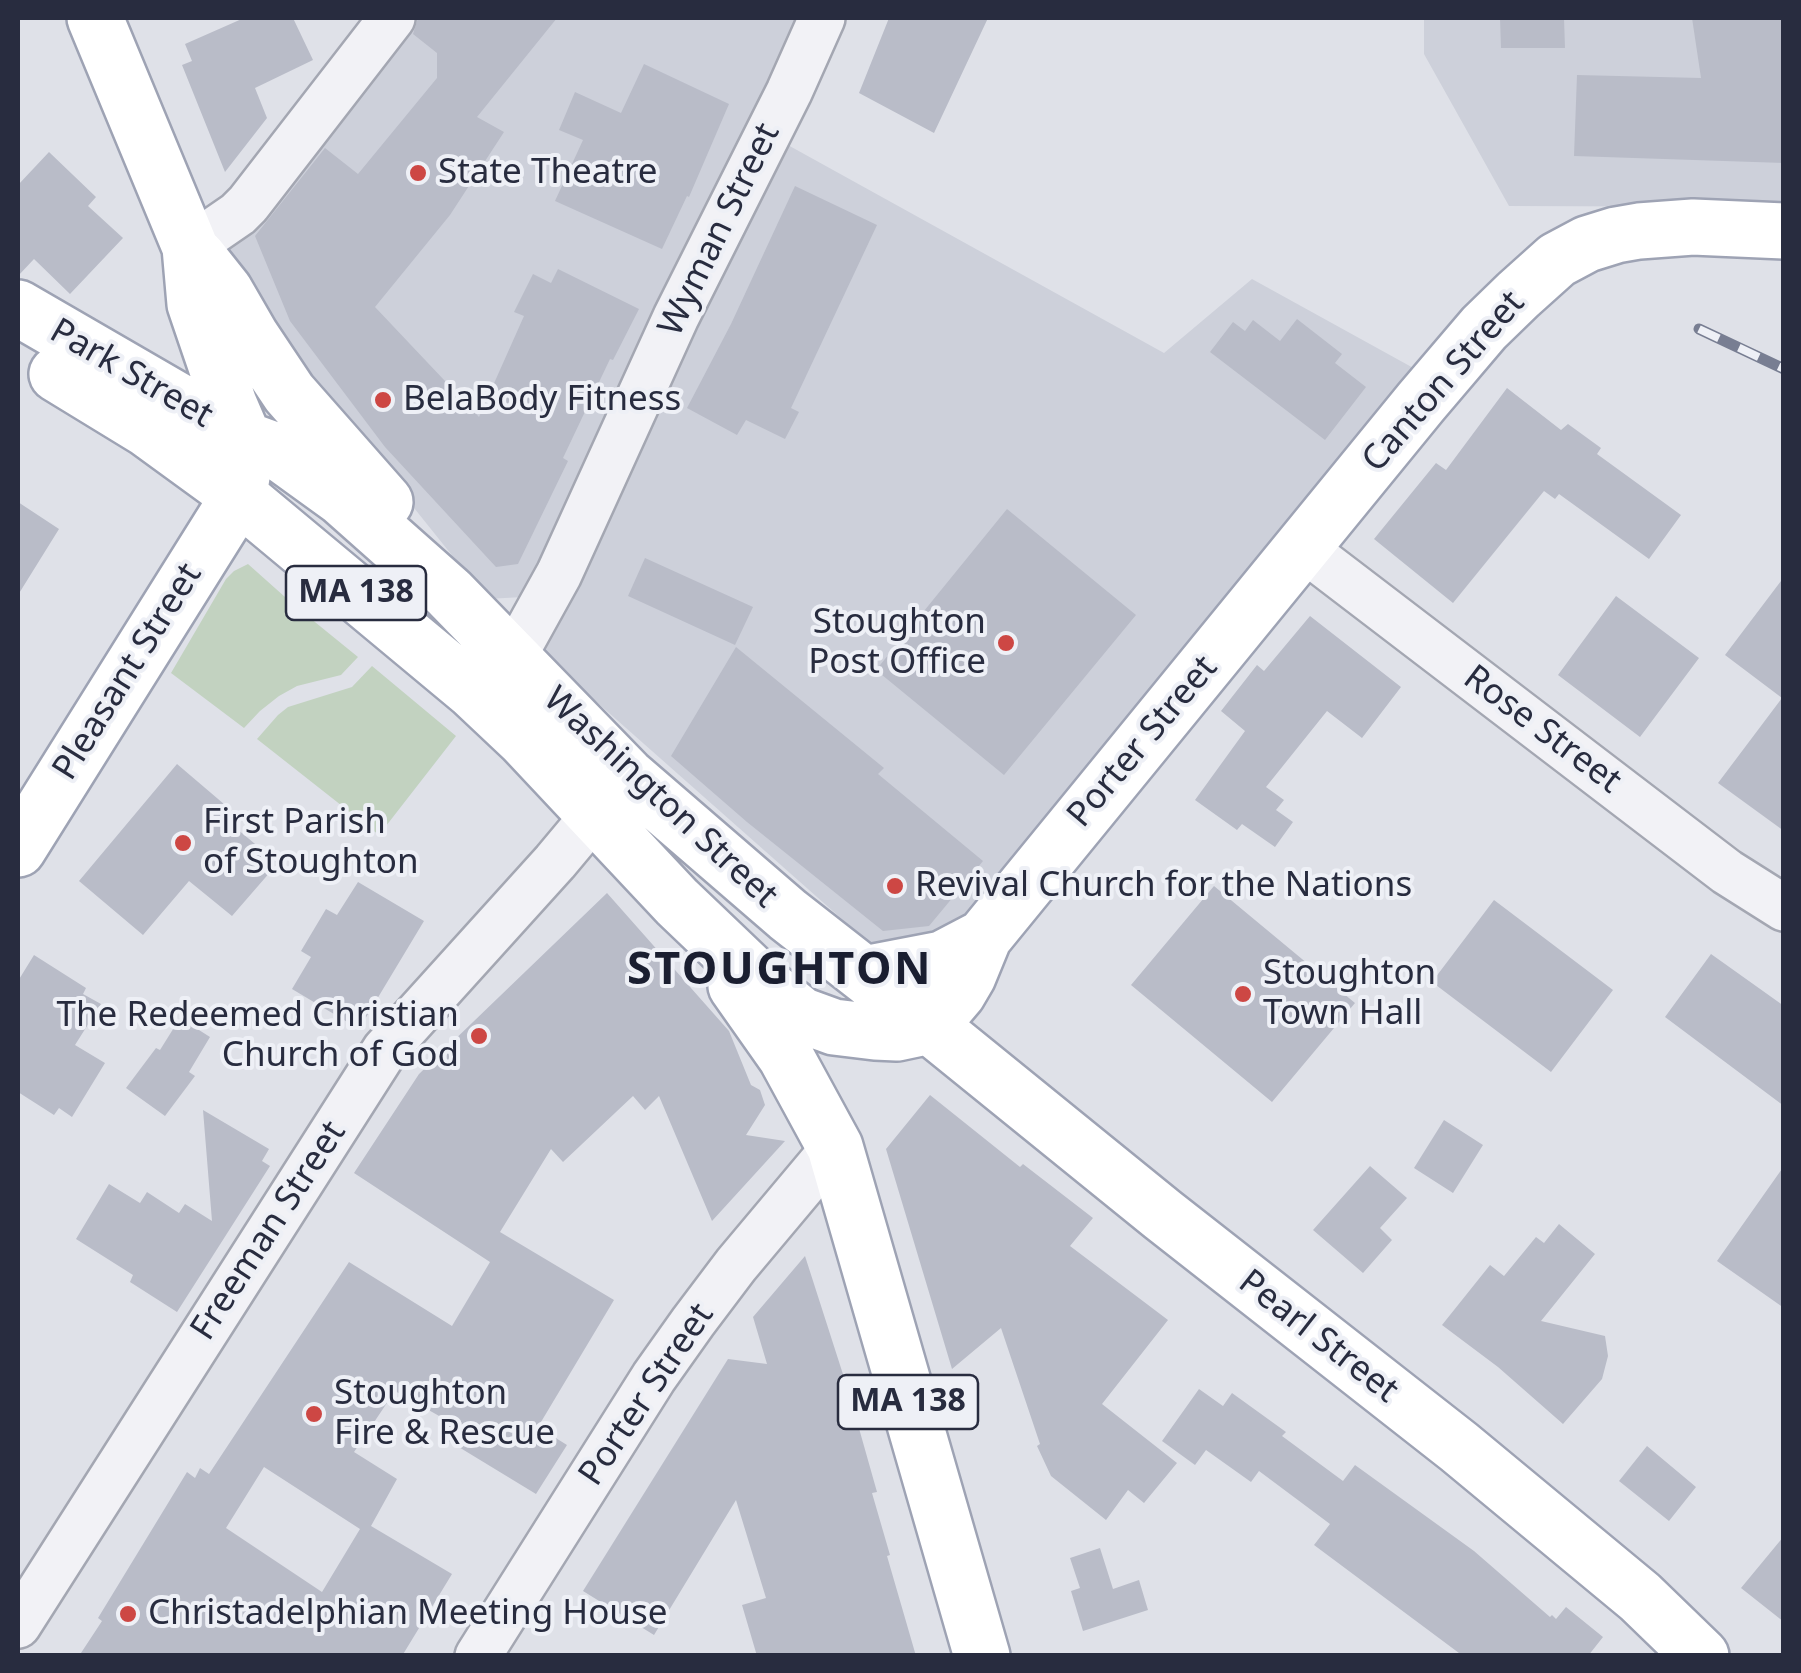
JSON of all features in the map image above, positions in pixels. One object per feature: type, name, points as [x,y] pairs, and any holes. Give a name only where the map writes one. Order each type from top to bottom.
[{"type":"main road","name":"Washington Street","points":[[95,18],[190,247],[225,292],[278,379],[402,520],[448,593]]},
{"type":"main road","name":"Canton Street","points":[[1303,548],[1474,338],[1557,260],[1586,244],[1640,231],[1693,227],[1784,231]]},
{"type":"main road","name":"Washington Street","points":[[190,247],[196,304],[244,439],[238,496]]},
{"type":"main road","name":"Park Street","points":[[18,308],[244,439]]},
{"type":"main road","name":"Park Street","points":[[18,350],[147,428]]},
{"type":"main road","name":"Washington Street","points":[[147,428],[238,496],[472,690],[524,739],[788,915],[834,1027],[835,1147]]},
{"type":"main road","name":"Washington Street","points":[[244,439],[276,451],[342,498],[448,593],[512,659],[610,796],[677,902],[786,1057],[835,1147],[982,1656]]},
{"type":"main road","name":"Washington Street","points":[[238,496],[274,489],[306,494],[394,545]]},
{"type":"main road","name":"Pleasant Street","points":[[18,849],[238,496]]},
{"type":"main road","name":"Porter Street","points":[[930,1026],[958,993],[984,936],[1303,548]]},
{"type":"main road","name":"Washington Street","points":[[677,902],[801,1015],[834,1027]]},
{"type":"main road","name":"Pearl Street","points":[[788,915],[1558,1528],[1640,1597],[1701,1656]]},
{"type":"main road","name":"Porter Street","points":[[864,974],[942,959],[984,936]]},
{"type":"main road","name":"MA 138","points":[[834,1027],[897,1033],[930,1026]]},
{"type":"street","points":[[190,247],[248,204],[392,18]]},
{"type":"street","name":"Wyman Street","points":[[512,659],[560,574],[676,317],[822,18]]},
{"type":"street","name":"Rose Street","points":[[1303,548],[1727,872],[1784,908]]},
{"type":"street","name":"Washington Street","points":[[555,862],[610,796]]},
{"type":"street","name":"Freeman Street","points":[[18,1625],[385,1050],[555,862]]},
{"type":"street","name":"Porter Street","points":[[478,1656],[693,1322],[835,1147]]},
{"type":"shaded area","points":[[405,18],[805,18],[523,597],[487,599],[261,317],[227,248]]},
{"type":"shaded area","points":[[1424,18],[1783,18],[1783,207],[1509,206],[1424,54]]},
{"type":"shaded area","points":[[777,139],[1164,353],[1252,279],[1417,370],[959,932],[878,951],[539,651]]},
{"type":"green space","points":[[248,564],[358,657],[341,675],[297,686],[279,696],[244,728],[171,673],[226,579]]},
{"type":"green space","points":[[372,666],[456,736],[379,835],[257,739],[288,707],[352,687]]},
{"type":"building","points":[[244,18],[293,18],[313,60],[255,88],[267,118],[225,172],[182,65],[192,61],[185,44]]},
{"type":"building","points":[[418,18],[557,18],[477,117],[504,132],[450,215],[375,307],[479,417],[524,316],[514,312],[533,274],[551,283],[558,269],[639,309],[613,360],[610,359],[563,458],[568,461],[518,564],[496,567],[385,447],[290,321],[255,236],[325,148],[358,174],[437,78],[437,53],[413,34]]},
{"type":"building","points":[[889,18],[988,18],[934,133],[859,93]]},
{"type":"building","points":[[1500,18],[1564,18],[1565,48],[1501,48]]},
{"type":"building","points":[[1692,18],[1784,18],[1784,163],[1574,156],[1577,75],[1701,78]]},
{"type":"building","points":[[644,64],[729,104],[662,249],[555,201],[583,140],[559,130],[575,92],[621,113]]},
{"type":"building","points":[[49,152],[96,197],[88,206],[123,238],[70,294],[34,259],[18,276],[18,185]]},
{"type":"building","points":[[795,186],[877,225],[791,408],[799,412],[785,439],[746,420],[737,435],[687,408]]},
{"type":"building","points":[[1297,319],[1342,354],[1335,363],[1366,387],[1325,440],[1210,352],[1233,322],[1245,331],[1253,320],[1280,341]]},
{"type":"building","points":[[1507,388],[1561,430],[1568,424],[1601,448],[1597,454],[1681,515],[1649,559],[1559,494],[1555,499],[1544,491],[1453,603],[1374,539],[1436,463],[1446,470]]},
{"type":"building","points":[[18,502],[59,529],[18,595]]},
{"type":"building","points":[[1007,509],[1136,615],[1004,775],[876,670]]},
{"type":"building","points":[[645,558],[753,607],[735,645],[628,596]]},
{"type":"building","points":[[1784,577],[1784,831],[1718,783],[1782,698],[1725,655]]},
{"type":"building","points":[[1616,596],[1699,658],[1640,737],[1558,675]]},
{"type":"building","points":[[1310,616],[1401,687],[1362,738],[1327,711],[1266,787],[1284,800],[1276,810],[1293,822],[1275,847],[1242,824],[1237,830],[1195,800],[1245,731],[1221,711],[1257,665],[1264,671]]},
{"type":"building","points":[[736,647],[884,768],[878,774],[983,861],[929,926],[883,931],[671,756]]},
{"type":"building","name":"First Parish of Stoughton","points":[[177,764],[238,816],[231,824],[278,863],[232,916],[189,881],[143,935],[79,881]]},
{"type":"building","points":[[358,882],[424,921],[359,1029],[292,989],[311,957],[301,951],[326,909],[337,915]]},
{"type":"building","name":"Stoughton Town Hall","points":[[1214,886],[1355,1003],[1272,1102],[1131,985]]},
{"type":"building","points":[[607,893],[729,1031],[751,1085],[760,1090],[765,1105],[746,1135],[785,1141],[712,1221],[659,1096],[645,1110],[633,1096],[563,1162],[551,1149],[500,1232],[614,1300],[538,1427],[567,1445],[536,1494],[439,1435],[448,1421],[395,1391],[354,1452],[397,1479],[371,1526],[452,1574],[402,1656],[79,1656],[187,1472],[195,1478],[200,1468],[209,1474],[349,1262],[452,1326],[490,1262],[354,1173],[419,1074]],"holes":[[[264,1467],[360,1529],[322,1592],[226,1528]]]},
{"type":"building","points":[[1494,900],[1613,990],[1551,1072],[1432,982]]},
{"type":"building","points":[[1711,954],[1784,1006],[1784,1106],[1665,1017]]},
{"type":"building","points":[[34,955],[86,988],[83,994],[101,1004],[75,1045],[105,1063],[72,1117],[59,1108],[54,1115],[18,1092],[18,981]]},
{"type":"building","points":[[180,1018],[210,1037],[189,1072],[195,1076],[165,1116],[126,1088],[156,1048],[160,1050]]},
{"type":"building","points":[[930,1095],[1020,1167],[1023,1164],[1093,1218],[1070,1246],[1168,1320],[1102,1404],[1177,1463],[1144,1503],[1128,1490],[1106,1520],[1051,1476],[1037,1446],[1040,1444],[1001,1328],[952,1369],[886,1149]]},
{"type":"building","points":[[203,1110],[269,1149],[262,1161],[270,1166],[177,1312],[130,1282],[133,1275],[76,1239],[109,1184],[140,1203],[147,1192],[179,1213],[185,1204],[212,1221]]},
{"type":"building","points":[[1444,1120],[1483,1145],[1453,1193],[1414,1168]]},
{"type":"building","points":[[1370,1166],[1407,1198],[1380,1228],[1392,1240],[1363,1273],[1313,1230]]},
{"type":"building","points":[[1784,1166],[1784,1308],[1717,1261]]},
{"type":"building","points":[[1559,1224],[1595,1254],[1541,1321],[1605,1336],[1608,1356],[1602,1379],[1563,1424],[1442,1325],[1490,1265],[1504,1276],[1536,1237],[1544,1243]]},
{"type":"building","points":[[805,1256],[877,1492],[872,1493],[916,1656],[757,1656],[742,1605],[766,1598],[736,1500],[654,1635],[583,1591],[728,1359],[767,1364],[753,1317]]},
{"type":"building","points":[[1199,1389],[1223,1406],[1232,1393],[1343,1481],[1355,1465],[1474,1551],[1550,1617],[1556,1619],[1566,1607],[1603,1637],[1588,1656],[1463,1656],[1314,1545],[1330,1524],[1259,1471],[1251,1482],[1206,1450],[1195,1465],[1162,1441]]},
{"type":"building","points":[[1647,1446],[1696,1487],[1669,1521],[1619,1481]]},
{"type":"building","points":[[1784,1536],[1784,1622],[1741,1588]]},
{"type":"building","points":[[1100,1548],[1113,1589],[1139,1580],[1148,1610],[1083,1631],[1071,1591],[1080,1588],[1070,1558]]},
{"type":"railway","points":[[1699,329],[1784,369]]},
{"type":"place","name":"State Theatre","points":[[418,173]]},
{"type":"place","name":"BelaBody Fitness","points":[[383,400]]},
{"type":"place","name":"Stoughton Post Office","points":[[1006,643]]},
{"type":"place","name":"First Parish of Stoughton","points":[[183,843]]},
{"type":"place","name":"Revival Church for the Nations","points":[[895,886]]},
{"type":"place","name":"Stoughton Town Hall","points":[[1243,994]]},
{"type":"place","name":"The Redeemed Christian Church of God","points":[[479,1036]]},
{"type":"place","name":"Stoughton Fire & Rescue","points":[[314,1414]]},
{"type":"place","name":"Christadelphian Meeting House","points":[[128,1614]]},
{"type":"district","name":"STOUGHTON","points":[[780,971]]}]
